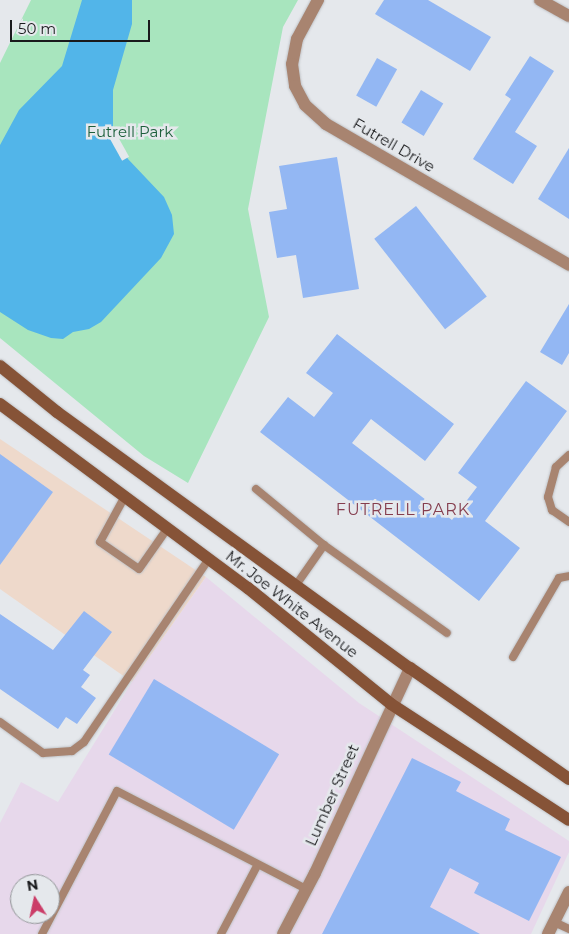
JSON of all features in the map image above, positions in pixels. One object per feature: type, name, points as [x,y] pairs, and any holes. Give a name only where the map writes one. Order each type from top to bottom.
[{"type":"main road","name":"Mr. Joe White Avenue","points":[[0,366],[57,412],[410,668],[569,778]]},
{"type":"main road","name":"Mr. Joe White Avenue","points":[[1,409],[209,559],[391,704],[569,820]]},
{"type":"street","name":"Futrell Drive","points":[[318,0],[297,39],[292,64],[295,86],[305,105],[326,124],[569,265]]},
{"type":"street","points":[[540,0],[569,16]]},
{"type":"street","name":"Lumber Street","points":[[283,934],[306,889],[391,704],[410,668]]},
{"type":"street","points":[[548,934],[569,892]]},
{"type":"lane","points":[[569,455],[556,467],[548,497],[552,510],[569,522]]},
{"type":"lane","points":[[256,489],[324,545],[447,633]]},
{"type":"lane","points":[[124,498],[100,542],[139,569],[166,529]]},
{"type":"lane","points":[[296,585],[324,545]]},
{"type":"lane","points":[[0,722],[43,753],[72,751],[84,742],[209,559]]},
{"type":"lane","points":[[513,657],[559,578],[569,576]]},
{"type":"lane","points":[[42,934],[117,791],[257,866],[306,889]]},
{"type":"lane","points":[[221,934],[257,866]]},
{"type":"lane","points":[[554,922],[569,929]]},
{"type":"shaded area","points":[[0,439],[206,577],[132,682],[0,589]]},
{"type":"shaded area","points":[[206,577],[359,703],[569,841],[569,852],[531,934],[0,934],[0,823],[21,782],[58,802],[132,682]]},
{"type":"green space","name":"Futrell Park","points":[[31,0],[298,0],[283,27],[248,209],[269,317],[188,483],[144,456],[0,338],[0,63]]},
{"type":"water","points":[[82,0],[132,0],[132,24],[113,90],[113,132],[128,159],[164,197],[172,215],[174,234],[161,258],[101,322],[89,329],[73,332],[63,339],[51,338],[28,330],[0,312],[0,145],[19,110],[62,66]]},
{"type":"pier","points":[[117,135],[129,157],[122,161],[110,139]]},
{"type":"building","points":[[384,0],[428,0],[491,37],[470,71],[375,14]]},
{"type":"building","points":[[530,56],[554,71],[515,132],[537,146],[513,184],[473,159],[511,99],[505,95]]},
{"type":"building","points":[[377,58],[397,69],[376,107],[356,96]]},
{"type":"building","points":[[421,90],[443,103],[424,136],[401,123]]},
{"type":"building","points":[[569,148],[569,219],[538,199]]},
{"type":"building","points":[[337,157],[359,289],[303,298],[296,255],[277,258],[269,212],[287,209],[279,166]]},
{"type":"building","points":[[416,206],[487,297],[445,329],[374,239]]},
{"type":"building","points":[[569,304],[569,353],[562,365],[540,352]]},
{"type":"building","points":[[337,334],[454,424],[425,461],[371,419],[352,443],[452,520],[477,487],[458,473],[526,381],[567,411],[485,521],[520,548],[479,601],[260,432],[288,397],[314,417],[333,393],[306,373]]},
{"type":"building","points":[[0,454],[53,492],[0,565]]},
{"type":"building","points":[[84,611],[112,632],[83,670],[90,675],[81,687],[96,698],[77,724],[66,717],[58,729],[0,689],[0,614],[53,650]]},
{"type":"building","points":[[154,679],[279,754],[234,830],[109,754]]},
{"type":"building","points":[[412,758],[461,782],[456,791],[510,819],[505,830],[561,857],[529,921],[474,893],[479,883],[450,868],[430,907],[480,934],[322,934]]},
{"type":"district","name":"FUTRELL PARK","points":[[403,510]]}]
